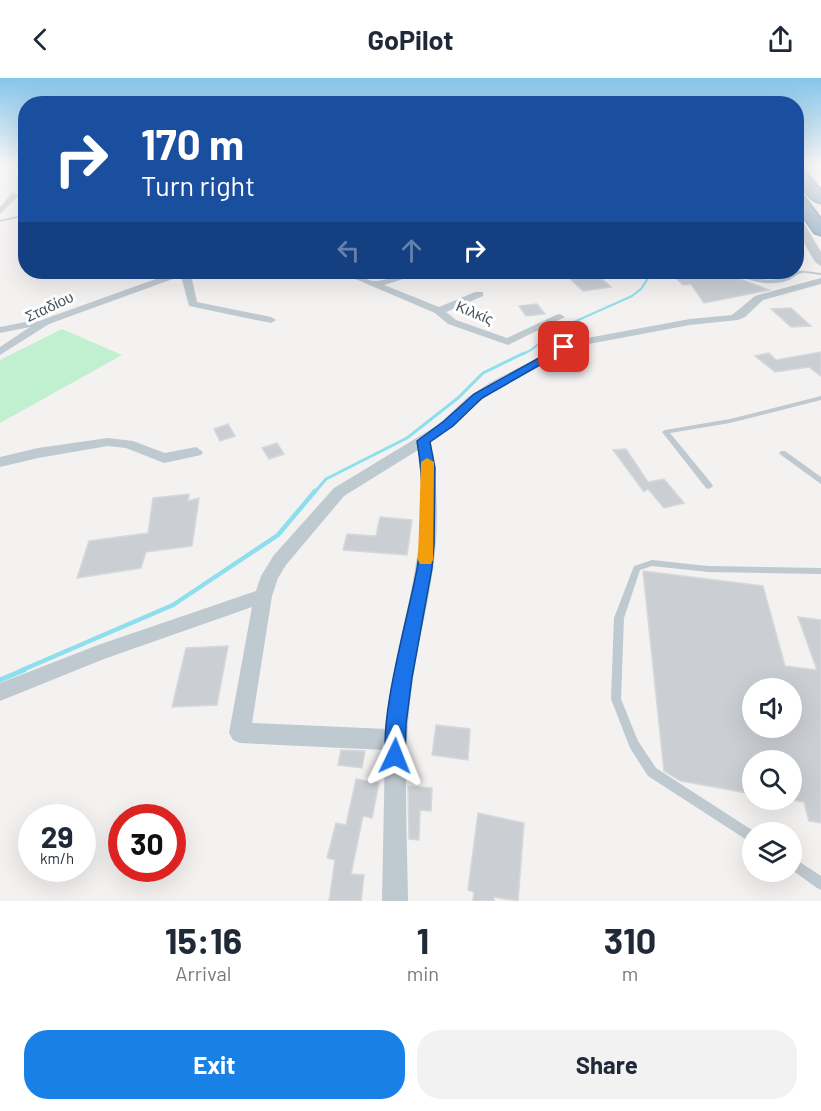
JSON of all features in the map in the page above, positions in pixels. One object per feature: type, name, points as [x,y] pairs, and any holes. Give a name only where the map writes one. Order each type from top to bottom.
[{"type":"highway","points":[[804,207],[821,230]]},
{"type":"highway","points":[[804,219],[821,230]]},
{"type":"street","points":[[804,229],[821,262]]},
{"type":"street","name":"Σταδίου","points":[[0,352],[45,322],[164,279]]},
{"type":"street","points":[[188,279],[191,301],[195,305],[270,320]]},
{"type":"street","name":"Κιλκίς","points":[[363,279],[439,311],[452,322],[508,342],[560,317]]},
{"type":"street","points":[[376,284],[393,279]]},
{"type":"street","points":[[396,740],[240,733],[263,596],[270,576],[280,560],[339,492],[360,476],[423,441],[448,423],[478,396],[564,347],[590,340],[690,322],[734,318],[741,315],[759,298],[821,281]]},
{"type":"street","points":[[439,311],[479,294]]},
{"type":"street","points":[[0,330],[45,322]]},
{"type":"street","points":[[395,901],[396,740],[403,678],[425,568],[427,544],[428,468],[423,441]]},
{"type":"street","points":[[0,462],[38,453],[108,442],[128,444],[164,458],[196,452]]},
{"type":"street","points":[[0,692],[150,634],[263,596]]},
{"type":"lane","points":[[0,220],[18,217]]},
{"type":"lane","points":[[804,272],[821,274]]},
{"type":"lane","points":[[756,279],[786,279]]},
{"type":"lane","points":[[709,486],[666,432],[730,421],[821,398]]},
{"type":"lane","points":[[783,453],[821,481]]},
{"type":"lane","points":[[742,831],[652,772],[633,744],[616,699],[619,618],[637,568],[652,563],[708,569],[821,571]]},
{"type":"lane","points":[[802,870],[821,884]]},
{"type":"green space","points":[[62,329],[122,355],[0,423],[0,360]]},
{"type":"building","points":[[570,279],[602,279],[611,287],[583,291]]},
{"type":"building","points":[[677,279],[741,279],[769,290],[704,303],[691,284],[683,285]]},
{"type":"building","points":[[537,304],[545,314],[526,316],[519,306]]},
{"type":"building","points":[[791,308],[811,326],[791,327],[771,309]]},
{"type":"building","points":[[821,352],[821,376],[809,367],[775,372],[755,356],[769,353],[776,360]]},
{"type":"building","points":[[228,424],[235,436],[220,441],[214,429]]},
{"type":"building","points":[[277,443],[284,454],[269,459],[262,448]]},
{"type":"building","points":[[626,449],[648,482],[664,479],[684,503],[664,508],[648,489],[644,492],[613,450]]},
{"type":"building","points":[[189,494],[188,501],[199,498],[192,546],[146,552],[141,568],[77,578],[89,541],[148,533],[153,498]]},
{"type":"building","points":[[380,517],[412,520],[407,555],[343,550],[347,534],[376,536]]},
{"type":"building","points":[[643,571],[763,586],[785,666],[817,670],[798,617],[821,620],[821,823],[809,821],[802,802],[802,750],[742,750],[742,792],[681,781],[664,771]]},
{"type":"building","points":[[228,646],[217,705],[172,707],[186,648]]},
{"type":"building","points":[[436,725],[470,729],[468,760],[432,755]]},
{"type":"building","points":[[341,750],[365,751],[362,768],[338,765]]},
{"type":"building","points":[[356,779],[379,783],[372,818],[363,816],[351,874],[364,875],[361,901],[329,901],[335,860],[327,858],[336,823],[346,825]]},
{"type":"building","points":[[408,786],[432,788],[431,811],[420,810],[419,840],[409,839]]},
{"type":"building","points":[[478,813],[524,823],[518,901],[494,897],[494,901],[473,901],[474,892],[468,890]]},
{"type":"waterway","points":[[521,355],[556,330],[632,296],[641,289],[647,279]]},
{"type":"waterway","points":[[314,493],[326,479],[407,438],[458,398],[483,373],[524,353]]},
{"type":"waterway","points":[[20,671],[173,605],[278,535],[315,491]]},
{"type":"waterway","points":[[0,680],[24,670]]},
{"type":"slow traffic","points":[[426,560],[427,462]]},
{"type":"route","points":[[395,756],[396,724],[403,678],[425,568],[428,468],[423,441],[448,423],[478,396],[564,347]]}]
